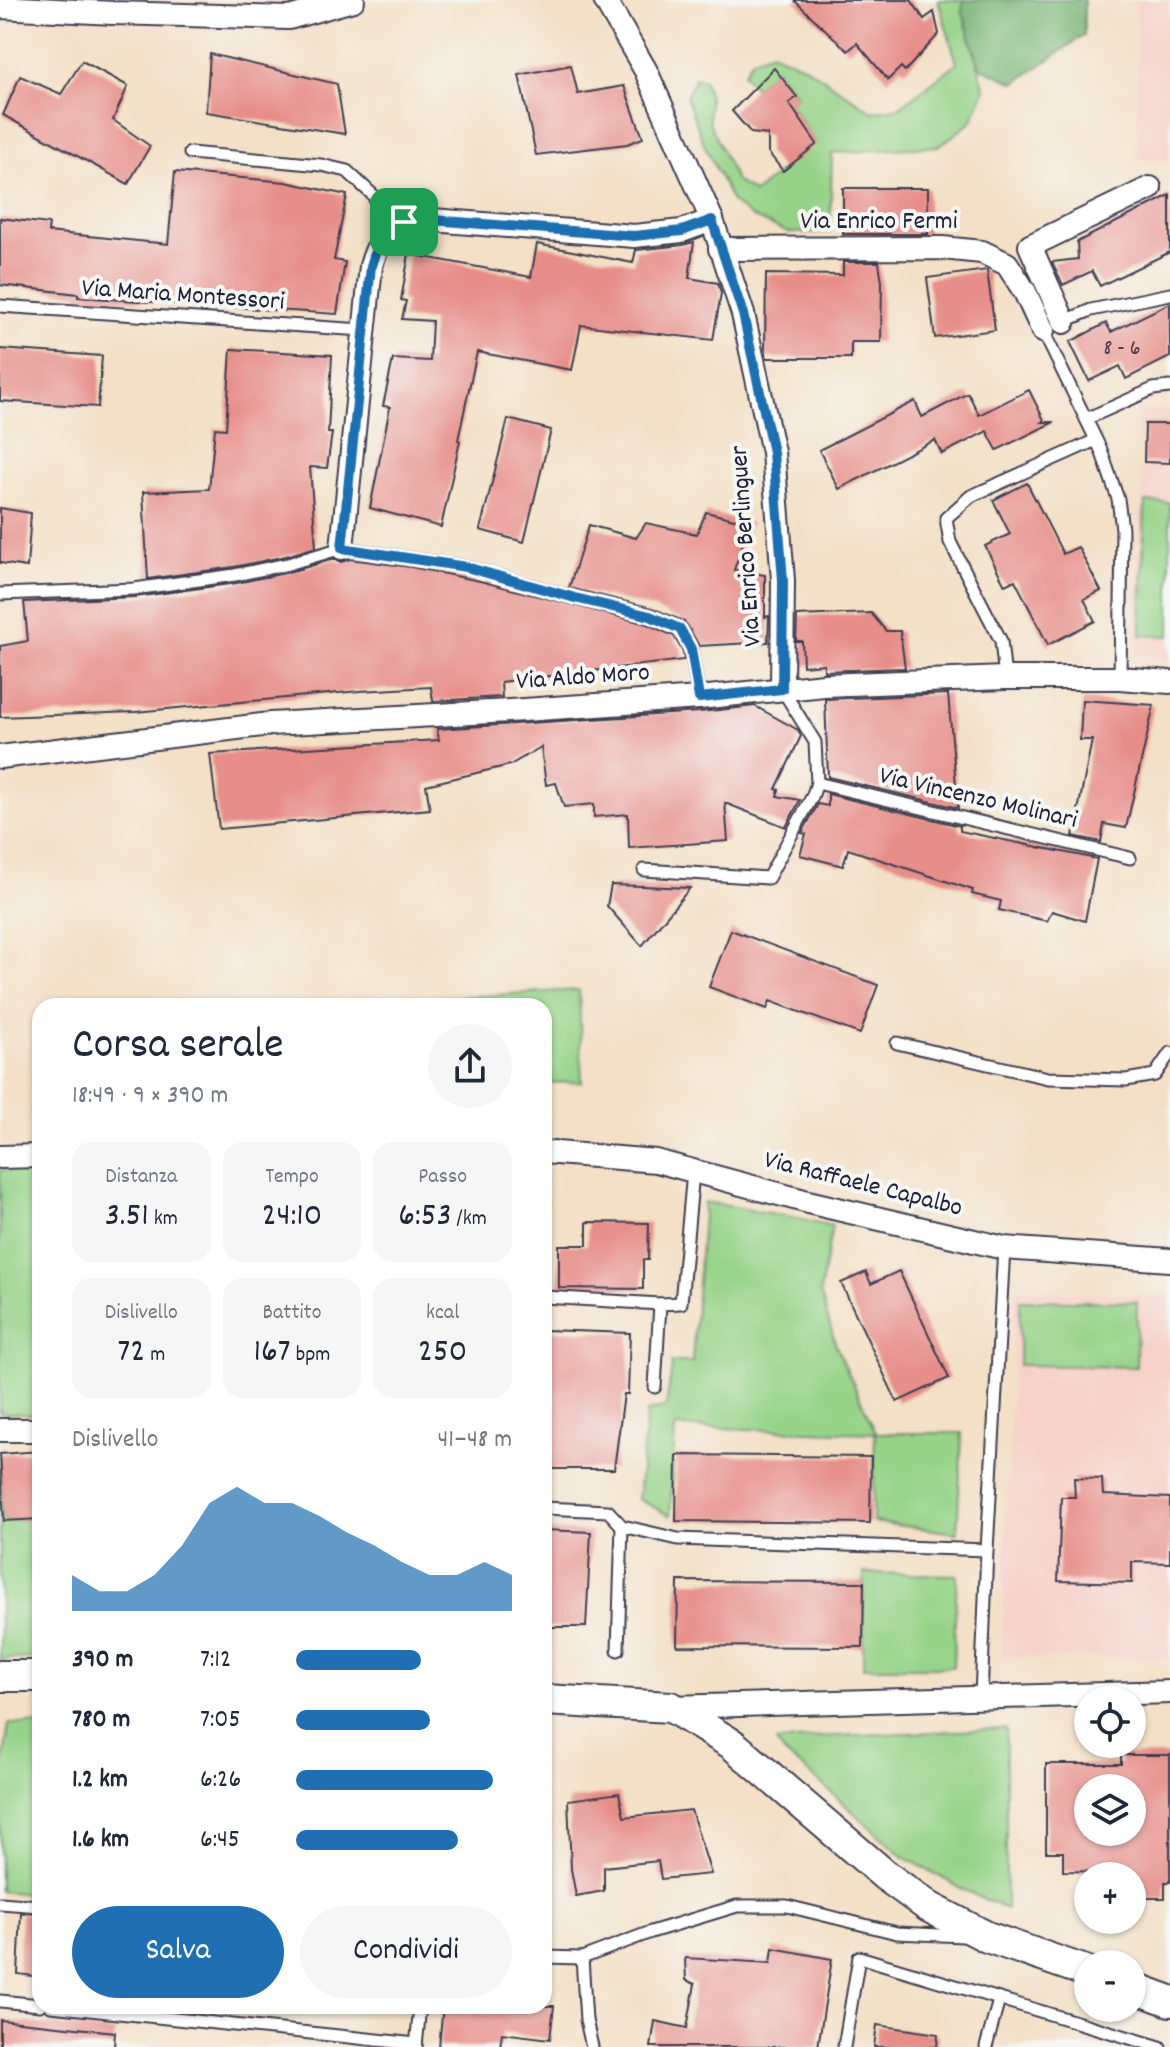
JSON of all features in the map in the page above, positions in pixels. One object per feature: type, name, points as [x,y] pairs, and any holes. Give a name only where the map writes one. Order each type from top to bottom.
[{"type":"main road","points":[[0,1676],[32,1676]]},
{"type":"main road","points":[[552,1700],[671,1707],[732,1744],[886,1876],[929,1907],[987,1937],[1074,1967]]},
{"type":"main road","points":[[1146,1992],[1170,2001]]},
{"type":"street","points":[[0,7],[289,18],[353,0]]},
{"type":"street","name":"Via Enrico Berlinguer","points":[[605,0],[646,71],[712,220],[743,314],[773,452],[783,580],[782,689]]},
{"type":"street","points":[[1054,326],[1030,246],[1150,188]]},
{"type":"street","points":[[342,548],[371,266],[385,233],[404,222],[420,219],[634,236],[682,231],[712,220]]},
{"type":"street","name":"Via Enrico Fermi","points":[[720,249],[942,248],[982,252],[1007,264],[1025,292],[1054,326]]},
{"type":"street","name":"Via Aldo Moro","points":[[0,757],[270,724],[699,698],[824,685],[1005,678],[1120,678],[1170,682]]},
{"type":"street","name":"Via Raffaele Capalbo","points":[[552,1153],[656,1161],[812,1203],[1004,1248],[1170,1260]]},
{"type":"street","points":[[0,1157],[32,1156]]},
{"type":"street","points":[[0,1430],[32,1430]]},
{"type":"street","points":[[671,1707],[1170,1692]]},
{"type":"lane","points":[[190,153],[321,165],[347,171],[374,196],[385,233]]},
{"type":"lane","points":[[1120,678],[1122,529],[1118,499],[1054,326],[1091,310],[1170,294]]},
{"type":"lane","name":"Via Maria Montessori","points":[[0,306],[363,330]]},
{"type":"lane","points":[[1086,419],[1153,389],[1170,387]]},
{"type":"lane","points":[[1005,678],[1001,641],[950,542],[946,518],[971,496],[1096,440]]},
{"type":"lane","points":[[0,594],[134,589],[235,575],[342,548],[466,567],[650,616],[680,629],[691,649],[699,698]]},
{"type":"lane","points":[[644,870],[768,878],[817,783],[815,742],[782,689]]},
{"type":"lane","name":"Via Vincenzo Molinari","points":[[817,783],[1130,858]]},
{"type":"lane","points":[[897,1043],[1048,1078],[1126,1080],[1155,1075],[1170,1053]]},
{"type":"lane","points":[[552,1297],[681,1303],[693,1172]]},
{"type":"lane","points":[[981,1697],[1004,1248]]},
{"type":"lane","points":[[655,1387],[660,1304]]},
{"type":"lane","points":[[552,1508],[608,1511],[622,1526],[678,1539],[987,1550]]},
{"type":"lane","points":[[618,1650],[622,1526]]},
{"type":"lane","points":[[0,1903],[32,1905]]},
{"type":"lane","points":[[552,1957],[582,1958],[651,1932],[737,1906],[787,1906],[897,1933],[987,1937]]},
{"type":"lane","points":[[844,2047],[859,1957],[1160,2047]]},
{"type":"lane","points":[[582,1958],[586,2020],[592,2047]]},
{"type":"lane","points":[[986,2047],[999,2000]]},
{"type":"lane","points":[[0,2001],[32,2004]]},
{"type":"lane","points":[[124,2014],[416,2046],[419,2014]]},
{"type":"shaded area","points":[[1136,0],[1170,0],[1170,159],[1138,158]]},
{"type":"shaded area","points":[[1170,410],[1170,658],[1136,654],[1142,474],[1137,411]]},
{"type":"shaded area","points":[[1015,1290],[1170,1296],[1170,1659],[1001,1658]]},
{"type":"green space","points":[[938,0],[964,0],[962,10],[985,90],[971,122],[939,146],[832,153],[830,232],[789,233],[751,217],[732,202],[686,97],[696,77],[704,80],[709,99],[709,122],[736,181],[754,193],[816,143],[789,103],[797,96],[775,68],[755,88],[743,74],[752,59],[772,52],[806,67],[873,112],[900,107],[957,63]]},
{"type":"green space","points":[[964,0],[1084,0],[1084,35],[1015,83],[980,67],[962,10]]},
{"type":"green space","points":[[1145,502],[1170,503],[1170,636],[1141,635]]},
{"type":"green space","points":[[579,990],[582,1082],[552,1083],[552,998],[439,998]]},
{"type":"green space","points":[[0,1170],[32,1170],[32,1415],[0,1413]]},
{"type":"green space","points":[[704,1202],[832,1226],[820,1292],[836,1346],[876,1433],[962,1433],[957,1533],[873,1522],[875,1433],[675,1427],[670,1516],[638,1499],[647,1412],[666,1407],[671,1362],[692,1362]]},
{"type":"green space","points":[[1020,1300],[1137,1302],[1136,1367],[1019,1365]]},
{"type":"green space","points":[[0,1454],[4,1521],[32,1519],[32,1658],[0,1659]]},
{"type":"green space","points":[[864,1573],[957,1575],[953,1667],[863,1667]]},
{"type":"green space","points":[[9,1724],[32,1724],[32,1894],[0,1891],[0,1782]]},
{"type":"green space","points":[[1006,1729],[1006,1909],[904,1857],[785,1754],[776,1742],[834,1736]]},
{"type":"building","points":[[794,0],[911,0],[924,19],[934,12],[939,34],[905,71],[901,67],[888,80],[857,43],[848,51]]},
{"type":"building","points":[[210,54],[337,84],[345,134],[206,112]]},
{"type":"building","points":[[82,61],[128,86],[113,120],[150,146],[128,184],[3,115],[20,76],[61,94]]},
{"type":"building","points":[[571,65],[578,94],[624,86],[643,138],[627,144],[536,155],[519,75]]},
{"type":"building","points":[[774,68],[797,97],[789,103],[817,144],[783,171],[768,152],[768,135],[751,133],[732,111]]},
{"type":"building","points":[[175,172],[286,182],[347,195],[334,260],[345,262],[337,314],[78,297],[78,294],[0,285],[0,218],[49,224],[48,232],[168,244]]},
{"type":"building","points":[[843,188],[928,188],[928,234],[843,234]]},
{"type":"building","points":[[1170,195],[1170,252],[1100,286],[1092,271],[1063,285],[1052,262],[1078,259],[1077,242]]},
{"type":"building","points":[[694,242],[689,278],[718,283],[721,293],[713,340],[581,325],[572,370],[477,352],[441,527],[370,508],[390,407],[383,406],[393,359],[430,361],[432,321],[402,319],[406,301],[401,300],[409,254],[531,277],[537,244],[633,263],[636,250]]},
{"type":"building","points":[[843,262],[879,262],[882,282],[881,342],[851,342],[851,358],[767,358],[766,274],[843,275]]},
{"type":"building","points":[[987,270],[995,330],[935,338],[927,278]]},
{"type":"building","points":[[1170,303],[1170,357],[1126,379],[1120,366],[1089,381],[1070,342],[1106,323],[1111,332]]},
{"type":"building","points":[[0,349],[102,356],[98,407],[0,401]]},
{"type":"building","points":[[231,349],[332,355],[328,433],[332,433],[327,468],[310,467],[316,547],[234,567],[148,579],[143,492],[209,489],[215,428],[226,429]]},
{"type":"building","points":[[1029,390],[1044,420],[1042,422],[1054,422],[997,450],[987,431],[942,454],[935,440],[839,489],[819,450],[915,401],[922,417],[968,393],[979,415]]},
{"type":"building","points":[[508,419],[551,430],[524,542],[480,530]]},
{"type":"building","points":[[1145,424],[1170,424],[1170,463],[1144,462]]},
{"type":"building","points":[[1027,483],[1063,554],[1078,547],[1101,591],[1084,599],[1095,621],[1048,645],[1015,580],[1005,585],[985,546],[1010,534],[993,500]]},
{"type":"building","points":[[0,508],[31,513],[27,567],[0,563]]},
{"type":"building","points":[[706,512],[750,523],[734,570],[765,575],[768,642],[699,646],[683,621],[652,608],[569,588],[589,525],[636,538],[646,523],[697,534]]},
{"type":"building","points":[[334,559],[411,567],[480,581],[647,624],[674,636],[684,660],[501,682],[502,697],[433,701],[431,687],[135,712],[0,717],[0,646],[28,641],[24,602],[135,597],[237,583]]},
{"type":"building","points":[[871,613],[886,631],[900,631],[905,668],[824,671],[824,664],[803,666],[802,641],[796,641],[797,616]]},
{"type":"building","points":[[948,694],[958,808],[828,777],[825,699]]},
{"type":"building","points":[[1082,700],[1154,705],[1126,828],[1104,824],[1101,842],[1073,836],[1092,740],[1080,740]]},
{"type":"building","points":[[755,706],[798,730],[801,736],[776,789],[779,790],[777,796],[800,800],[786,827],[725,803],[728,841],[629,848],[628,814],[594,817],[594,804],[564,807],[556,783],[546,785],[541,747],[510,765],[426,785],[430,809],[219,829],[210,754],[439,740],[437,729]]},
{"type":"building","points":[[828,794],[960,826],[960,831],[1097,859],[1085,921],[1052,911],[1047,921],[999,910],[1001,901],[972,894],[973,890],[848,849],[843,866],[800,855],[806,834],[802,833],[818,804],[828,806]]},
{"type":"building","points":[[611,885],[690,888],[642,946],[607,906]]},
{"type":"building","points":[[731,930],[878,985],[860,1034],[770,1001],[767,1009],[709,987]]},
{"type":"building","points":[[587,1222],[649,1223],[648,1260],[643,1260],[643,1289],[559,1288],[559,1245],[587,1245]]},
{"type":"building","points":[[899,1271],[949,1378],[897,1402],[841,1283],[866,1272],[871,1284]]},
{"type":"building","points":[[552,1330],[630,1333],[628,1394],[624,1394],[614,1469],[552,1469]]},
{"type":"building","points":[[32,1452],[32,1519],[4,1521],[0,1454]]},
{"type":"building","points":[[677,1455],[871,1457],[870,1523],[676,1521]]},
{"type":"building","points":[[1074,1478],[1102,1479],[1103,1495],[1170,1498],[1170,1563],[1132,1562],[1132,1583],[1058,1581],[1061,1497],[1075,1497]]},
{"type":"building","points":[[552,1530],[591,1532],[586,1627],[552,1627]]},
{"type":"building","points":[[678,1581],[864,1582],[863,1647],[677,1646]]},
{"type":"building","points":[[1170,1755],[1170,1882],[1165,1882],[1165,1898],[1146,1898],[1146,1862],[1074,1862],[1074,1871],[1063,1871],[1063,1852],[1046,1852],[1046,1764],[1121,1764],[1121,1758]]},
{"type":"building","points":[[619,1793],[624,1817],[691,1810],[711,1874],[661,1879],[658,1861],[604,1867],[604,1891],[576,1896],[571,1869],[568,1800]]},
{"type":"building","points":[[21,1913],[32,1914],[32,1976],[18,1974]]},
{"type":"building","points":[[773,1948],[832,1959],[818,2047],[651,2047],[655,2021],[687,2028],[695,1984],[686,1980],[685,1958],[771,1963]]},
{"type":"building","points":[[554,2006],[550,2039],[502,2033],[500,2047],[439,2047],[442,2014],[552,2014]]},
{"type":"building","points":[[0,2020],[115,2032],[114,2047],[0,2047]]},
{"type":"building","points":[[877,2025],[938,2034],[937,2047],[874,2047]]},
{"type":"route","points":[[420,219],[634,236],[682,231],[712,220],[743,314],[773,452],[783,580],[782,689],[699,698],[691,649],[680,629],[650,616],[466,567],[342,548],[371,266],[385,233],[404,222],[420,219]]}]
